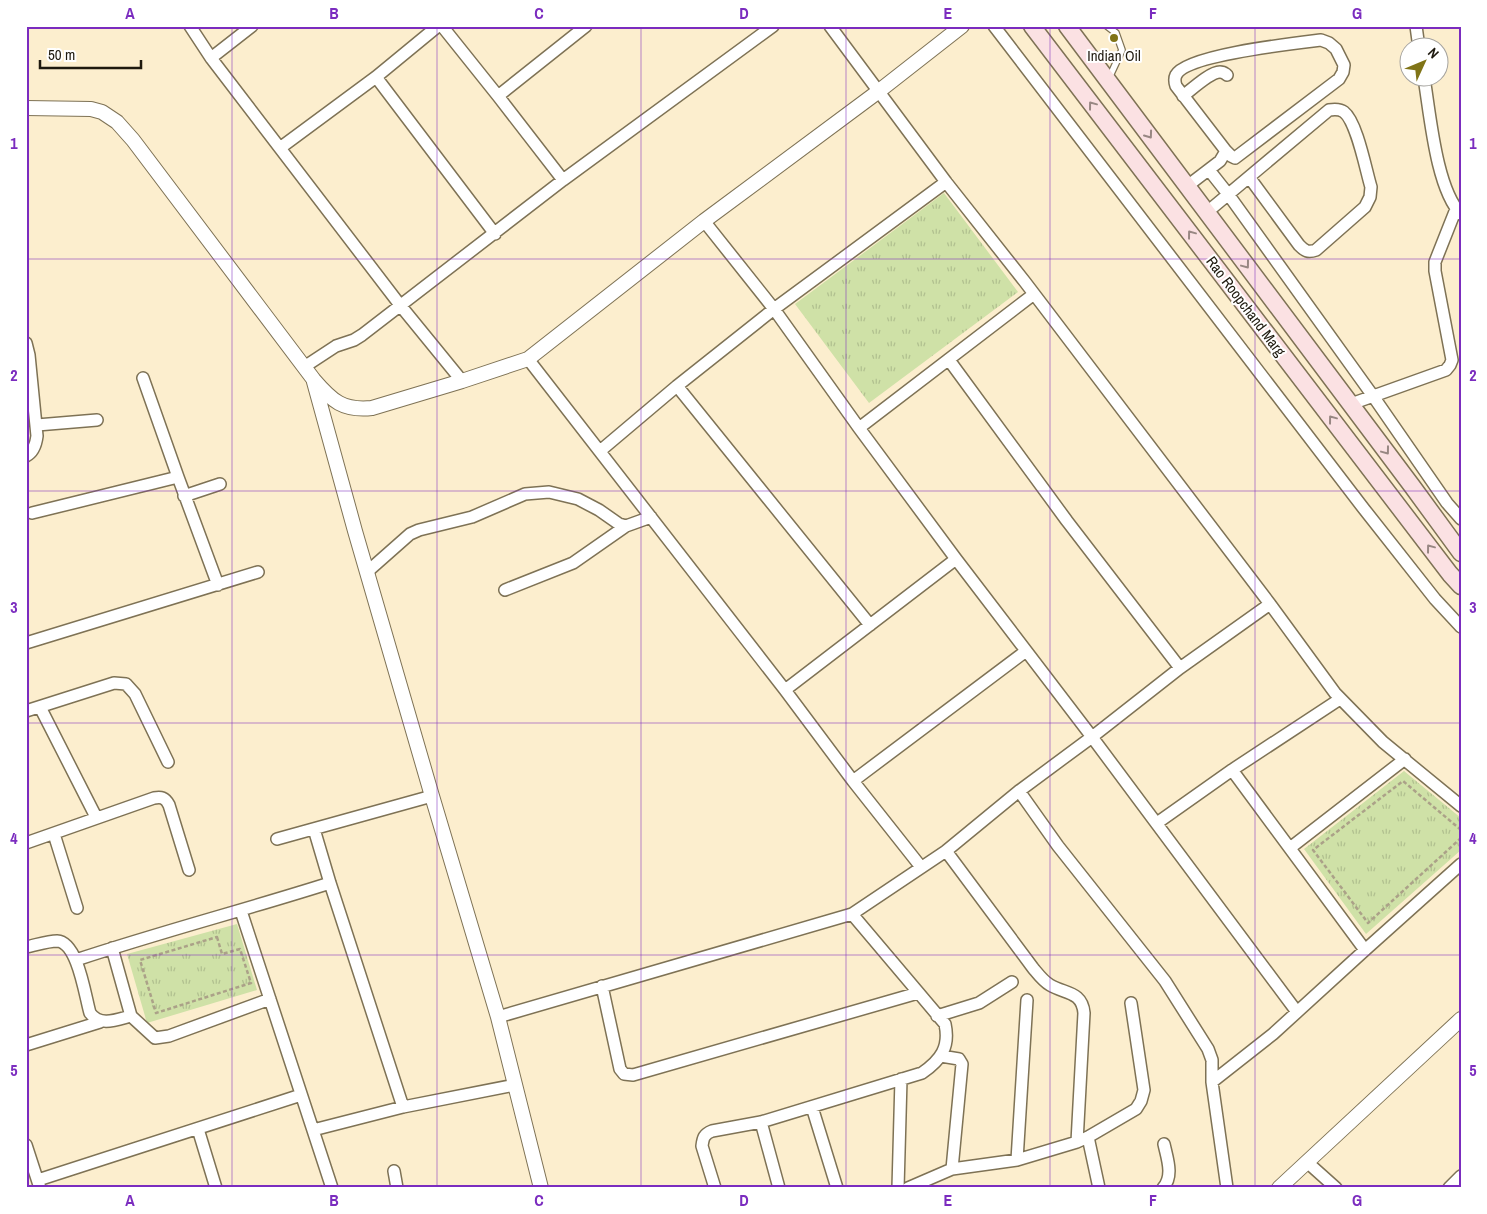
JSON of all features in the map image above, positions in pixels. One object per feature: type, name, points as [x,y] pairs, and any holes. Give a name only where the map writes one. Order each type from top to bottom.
[{"type":"main road","name":"Rao Roopchand Marg","points":[[1032,26],[1461,586]]},
{"type":"main road","name":"Rao Roopchand Marg","points":[[1067,26],[1461,553]]},
{"type":"street","points":[[190,26],[210,58],[400,305],[462,381]]},
{"type":"street","points":[[210,58],[252,26]]},
{"type":"street","points":[[280,148],[376,77],[440,26],[498,96],[563,180]]},
{"type":"street","points":[[498,96],[586,26]]},
{"type":"street","points":[[304,367],[336,346],[362,335],[563,180],[773,26]]},
{"type":"street","points":[[830,26],[946,182],[1034,294],[1270,604],[1340,700],[1383,742],[1461,806]]},
{"type":"street","points":[[26,108],[91,109],[102,112],[117,122],[133,140],[314,380],[336,402],[358,410],[372,408],[462,381],[528,358],[704,221],[879,91],[962,26]]},
{"type":"street","points":[[994,26],[1364,509],[1435,599],[1461,627]]},
{"type":"street","points":[[1321,40],[1329,43],[1336,49],[1344,65],[1339,80],[1234,158],[1226,152],[1176,86],[1174,81],[1176,74],[1182,69],[1207,59],[1262,48],[1321,40]]},
{"type":"street","points":[[1183,96],[1212,74],[1223,72],[1227,75]]},
{"type":"street","points":[[376,77],[494,234]]},
{"type":"street","points":[[1351,404],[1446,370],[1452,360],[1436,278],[1435,262],[1458,212],[1438,164],[1426,88]]},
{"type":"street","points":[[1206,213],[1329,110],[1340,110],[1346,114],[1353,124],[1371,187],[1370,198],[1365,207],[1316,250],[1304,251],[1249,177]]},
{"type":"street","points":[[1186,186],[1220,161],[1226,152]]},
{"type":"street","points":[[1208,170],[1228,194],[1461,519]]},
{"type":"street","points":[[600,451],[677,386],[774,309],[946,182]]},
{"type":"street","points":[[704,221],[774,309],[956,559],[1157,823],[1297,1012]]},
{"type":"street","points":[[859,428],[1034,294]]},
{"type":"street","points":[[26,343],[37,425],[36,445],[26,456]]},
{"type":"street","points":[[528,358],[921,867]]},
{"type":"street","points":[[949,360],[1067,521],[1180,668]]},
{"type":"street","points":[[143,378],[184,496],[218,585]]},
{"type":"street","points":[[314,380],[367,572],[498,1017],[541,1188]]},
{"type":"street","points":[[677,386],[870,625]]},
{"type":"street","points":[[37,425],[97,420]]},
{"type":"street","points":[[32,513],[178,477]]},
{"type":"street","points":[[184,496],[220,484]]},
{"type":"street","points":[[367,572],[410,534],[472,517],[525,494],[549,492],[578,499],[599,510],[619,524],[626,526]]},
{"type":"street","points":[[505,590],[573,563],[626,526],[651,517]]},
{"type":"street","points":[[785,690],[956,559]]},
{"type":"street","points":[[26,643],[258,572]]},
{"type":"street","points":[[498,1017],[852,914],[946,851],[1019,791],[1180,668],[1270,604]]},
{"type":"street","points":[[853,781],[1026,651]]},
{"type":"street","points":[[26,711],[114,683],[126,684],[135,694],[168,762]]},
{"type":"street","points":[[1157,823],[1232,770],[1340,700]]},
{"type":"street","points":[[40,706],[96,818]]},
{"type":"street","points":[[1290,848],[1405,759]]},
{"type":"street","points":[[1232,770],[1365,950]]},
{"type":"street","points":[[1019,791],[1058,846],[1165,981],[1208,1049],[1212,1060],[1212,1082],[1227,1188]]},
{"type":"street","points":[[277,839],[432,796]]},
{"type":"street","points":[[26,843],[161,797],[166,800],[189,870]]},
{"type":"street","points":[[314,829],[403,1107]]},
{"type":"street","points":[[54,834],[76,908]]},
{"type":"street","points":[[946,851],[1037,973],[1050,985],[1077,996],[1084,1005],[1082,1140],[1099,1188]]},
{"type":"street","points":[[1212,1082],[1274,1034],[1461,864]]},
{"type":"street","points":[[76,960],[330,883]]},
{"type":"street","points":[[241,911],[332,1188]]},
{"type":"street","points":[[714,1188],[702,1146],[702,1139],[706,1134],[712,1131],[761,1122],[922,1073],[941,1056],[947,1035],[945,1024],[852,914]]},
{"type":"street","points":[[26,948],[58,941],[65,944],[72,951],[76,960],[90,1013],[100,1022]]},
{"type":"street","points":[[112,948],[131,1016],[155,1038],[160,1038],[270,999]]},
{"type":"street","points":[[937,1016],[979,1003],[1012,982]]},
{"type":"street","points":[[602,986],[620,1069],[624,1074],[633,1075],[918,993]]},
{"type":"street","points":[[1017,1160],[1027,1000]]},
{"type":"street","points":[[908,1188],[923,1184],[952,1169],[1017,1160],[1082,1140],[1136,1109],[1141,1101],[1144,1090],[1131,1003]]},
{"type":"street","points":[[26,1045],[100,1022],[112,1022],[131,1016]]},
{"type":"street","points":[[1279,1188],[1461,1019]]},
{"type":"street","points":[[941,1056],[959,1059],[962,1064],[952,1169]]},
{"type":"street","points":[[898,1188],[901,1079]]},
{"type":"street","points":[[313,1130],[403,1107],[515,1085]]},
{"type":"street","points":[[26,1145],[39,1184],[301,1095]]},
{"type":"street","points":[[812,1107],[838,1188]]},
{"type":"street","points":[[761,1122],[778,1188]]},
{"type":"street","points":[[198,1129],[216,1188]]},
{"type":"street","points":[[1163,1188],[1170,1176],[1164,1144]]},
{"type":"street","points":[[1306,1162],[1336,1188]]},
{"type":"street","points":[[394,1171],[397,1188]]},
{"type":"street","points":[[1449,1188],[1461,1176]]},
{"type":"lane","points":[[1107,26],[1116,33],[1122,50],[1108,80]]},
{"type":"path","points":[[1461,830],[1403,781],[1313,850],[1368,923],[1461,838]]},
{"type":"path","points":[[217,937],[222,954],[240,949],[251,983],[156,1013],[140,960],[217,937]]},
{"type":"green space","points":[[944,193],[1018,292],[869,403],[795,304]]},
{"type":"green space","points":[[1404,771],[1461,818],[1461,850],[1366,934],[1304,849]]},
{"type":"green space","points":[[237,924],[257,990],[147,1023],[127,954]]},
{"type":"place","name":"Indian Oil","points":[[1114,38]]}]
